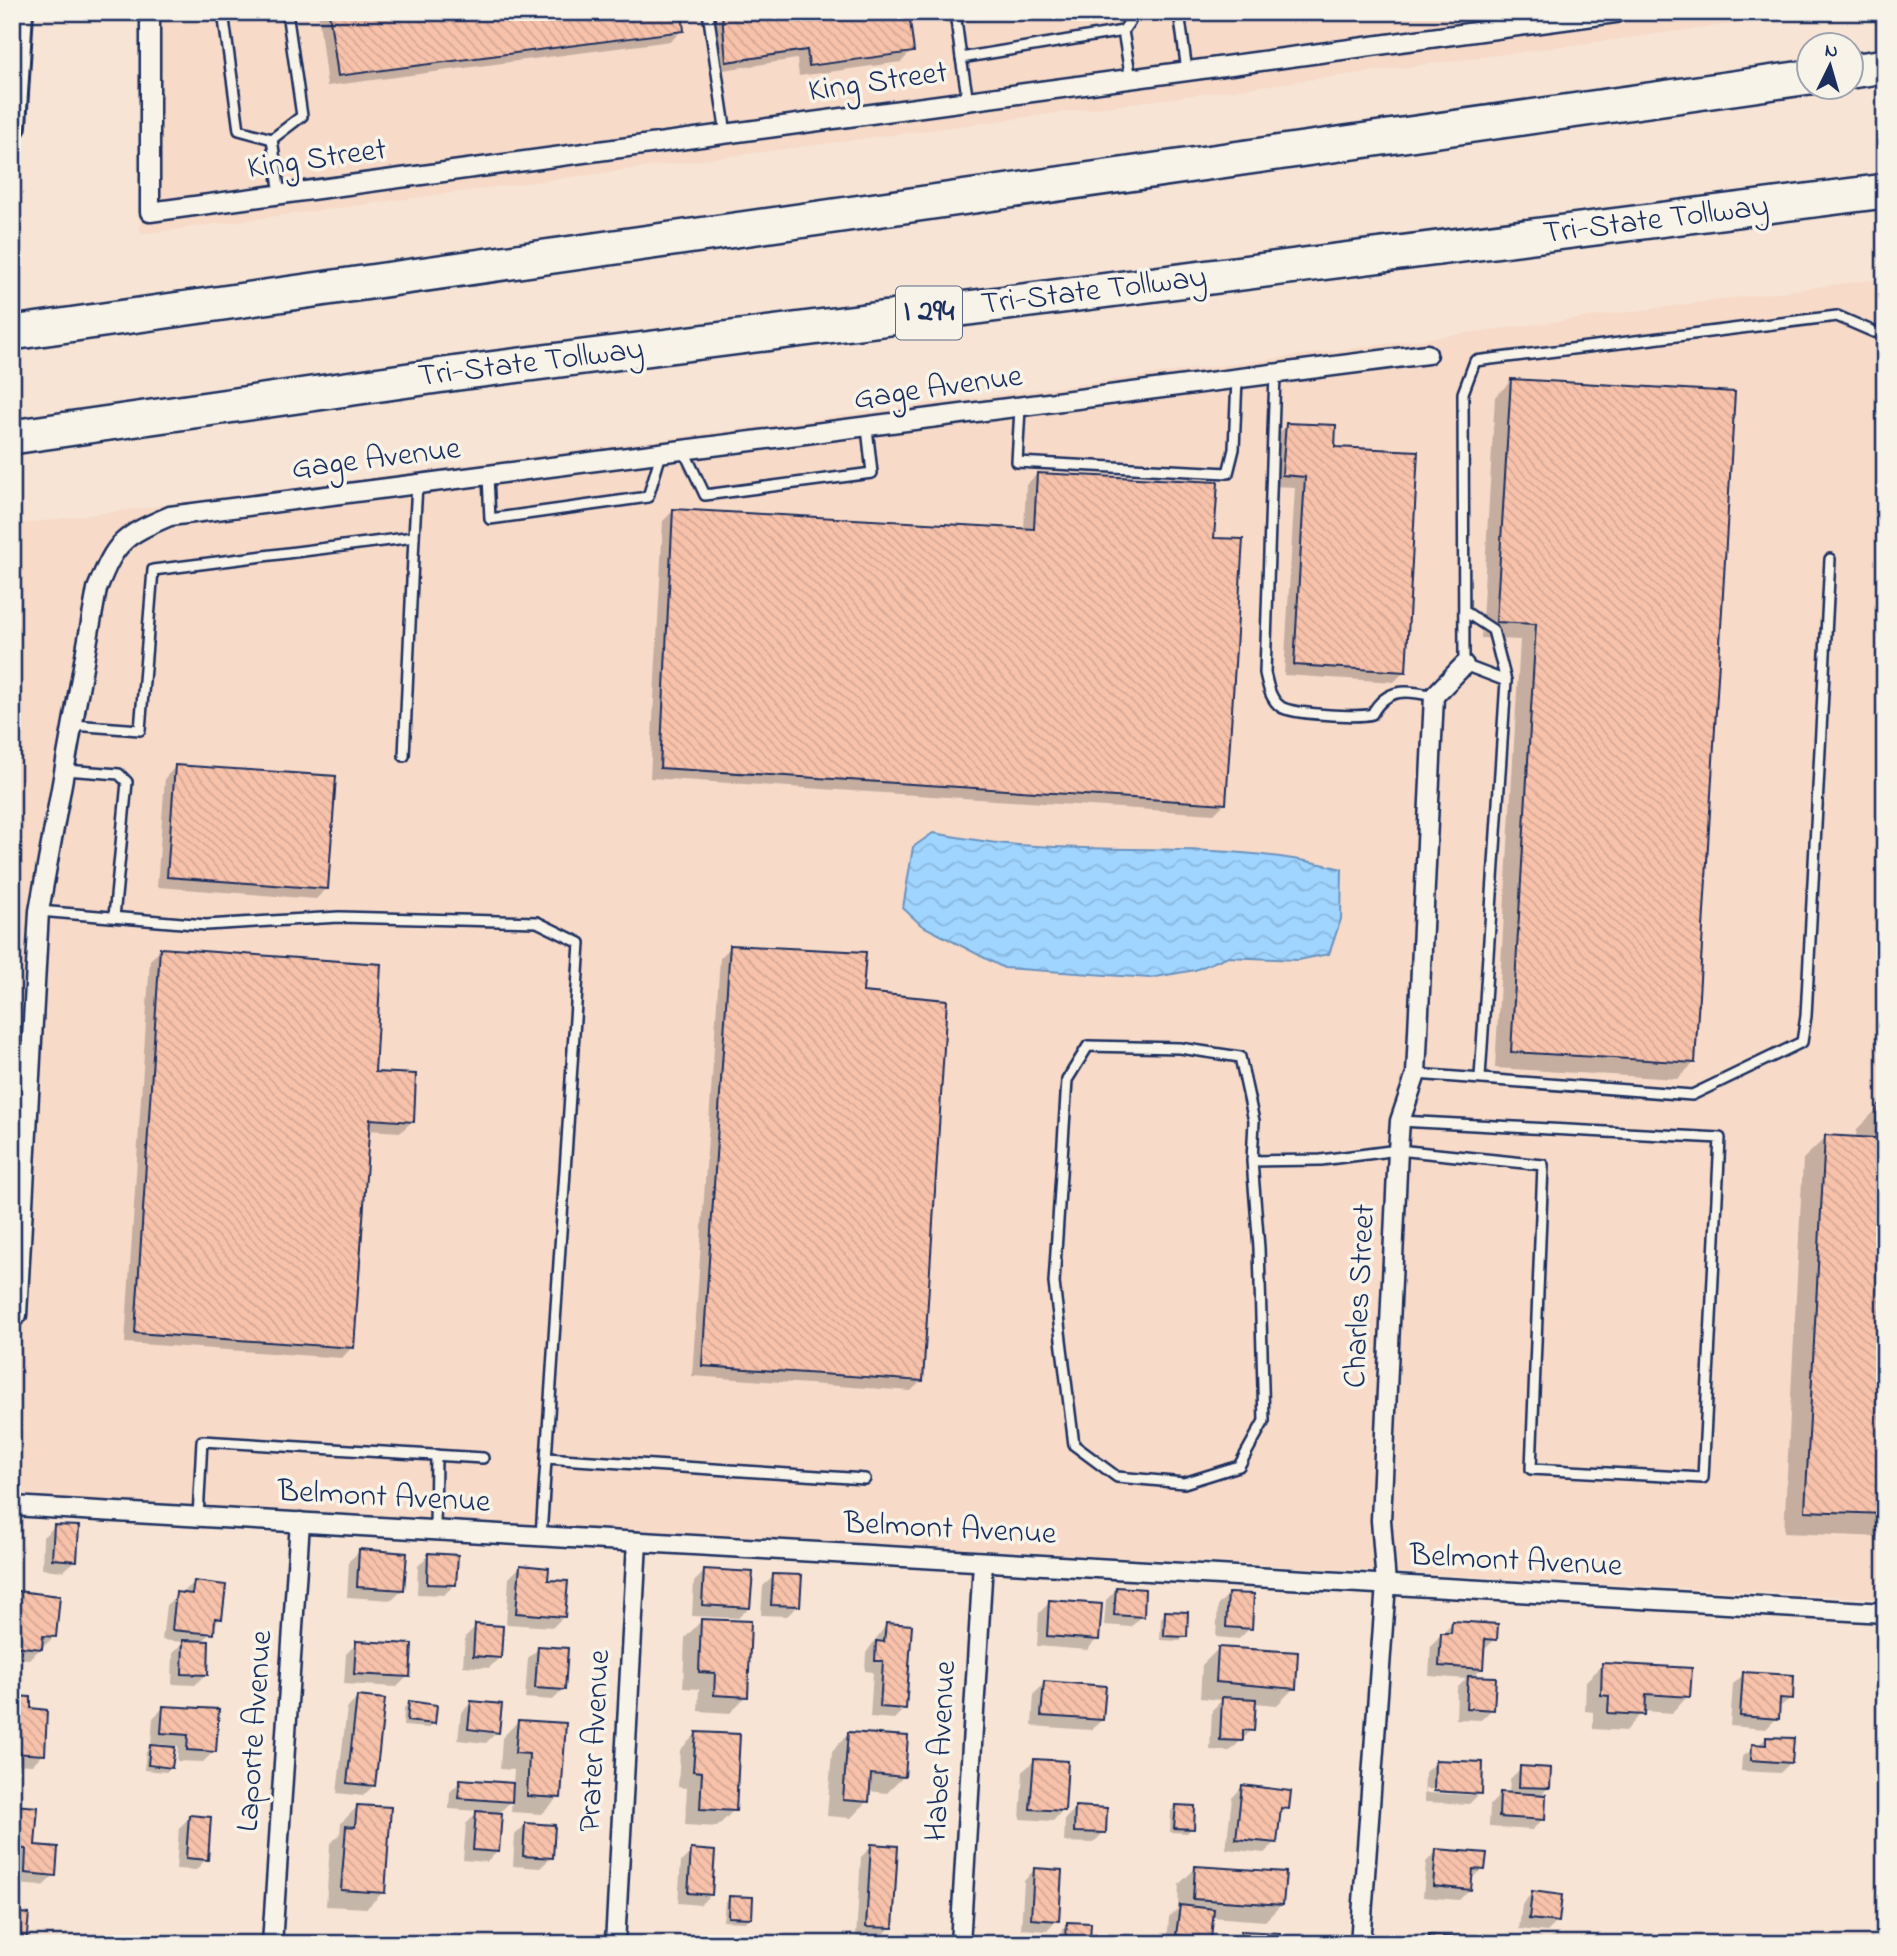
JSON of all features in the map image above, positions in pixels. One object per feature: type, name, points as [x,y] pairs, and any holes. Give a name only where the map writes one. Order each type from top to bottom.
[{"type":"highway","points":[[1866,69],[1885,66]]},
{"type":"highway","points":[[12,332],[1796,79]]},
{"type":"highway","name":"Tri-State Tollway","points":[[12,437],[458,373],[1885,191]]},
{"type":"main road","points":[[12,126],[19,12]]},
{"type":"street","name":"King Street","points":[[149,12],[150,212],[1615,13]]},
{"type":"street","name":"Gage Avenue","points":[[12,1315],[17,1315],[39,911],[97,589],[110,558],[133,532],[170,516],[1427,354]]},
{"type":"street","points":[[1434,696],[1464,665]]},
{"type":"street","name":"Charles Street","points":[[1360,1944],[1385,1584],[1381,1520],[1398,1150],[1400,1121],[1416,1074],[1434,696]]},
{"type":"street","name":"Belmont Avenue","points":[[12,1506],[1885,1613]]},
{"type":"street","name":"Laporte Avenue","points":[[272,1944],[300,1522]]},
{"type":"street","name":"Prater Avenue","points":[[615,1944],[637,1542]]},
{"type":"street","name":"Haber Avenue","points":[[960,1944],[983,1562]]},
{"type":"lane","points":[[223,12],[239,130],[272,139]]},
{"type":"lane","points":[[272,139],[302,116],[287,12]]},
{"type":"lane","points":[[708,12],[726,134]]},
{"type":"lane","points":[[955,12],[968,101]]},
{"type":"lane","points":[[1131,79],[1123,31],[1136,12]]},
{"type":"lane","points":[[1179,12],[1187,71]]},
{"type":"lane","points":[[961,58],[1123,31]]},
{"type":"lane","points":[[272,139],[280,195]]},
{"type":"lane","points":[[1506,681],[1464,665],[1463,393],[1475,360],[1837,316],[1874,332]]},
{"type":"lane","points":[[1275,374],[1265,673],[1272,698],[1283,708],[1359,718],[1372,714],[1382,698],[1394,694],[1413,691],[1434,696]]},
{"type":"lane","points":[[1020,408],[1017,462],[1228,473],[1234,449],[1237,379]]},
{"type":"lane","points":[[684,451],[705,495],[872,473],[867,428]]},
{"type":"lane","points":[[488,476],[490,519],[648,497],[661,454]]},
{"type":"lane","points":[[404,756],[417,485]]},
{"type":"lane","points":[[73,725],[140,730],[153,570],[414,537]]},
{"type":"lane","points":[[1416,1074],[1692,1095],[1802,1042],[1806,1016],[1829,559]]},
{"type":"lane","points":[[1464,611],[1493,630],[1506,681],[1480,1077]]},
{"type":"lane","points":[[65,771],[119,774],[127,782],[114,917]]},
{"type":"lane","points":[[39,911],[206,925],[339,917],[537,922],[580,943],[541,1536]]},
{"type":"lane","points":[[1088,1046],[1180,1048],[1240,1057],[1254,1121],[1252,1161],[1259,1248],[1264,1422],[1239,1466],[1184,1483],[1117,1477],[1074,1446],[1054,1283],[1066,1080],[1088,1046]]},
{"type":"lane","points":[[1252,1161],[1321,1160],[1398,1150],[1544,1165],[1531,1469],[1703,1478],[1720,1138],[1400,1121]]},
{"type":"lane","points":[[198,1517],[202,1441],[483,1458]]},
{"type":"lane","points":[[435,1530],[436,1455]]},
{"type":"lane","points":[[546,1458],[865,1479]]},
{"type":"shaded area","points":[[147,12],[1824,12],[140,234]]},
{"type":"shaded area","points":[[1885,278],[1885,1599],[12,1496],[13,525]]},
{"type":"water","points":[[933,833],[1007,844],[1217,851],[1300,860],[1342,869],[1341,919],[1329,954],[1298,960],[1226,957],[1195,970],[1150,978],[1004,968],[921,925],[903,908],[913,847]]},
{"type":"building","points":[[329,12],[682,12],[684,31],[338,76]]},
{"type":"building","points":[[909,12],[914,52],[809,66],[807,50],[726,62],[722,14]]},
{"type":"building","points":[[1511,379],[1735,392],[1695,1063],[1511,1052],[1536,624],[1496,622]]},
{"type":"building","points":[[1286,423],[1336,425],[1335,447],[1418,451],[1406,672],[1294,665],[1305,477],[1282,475]]},
{"type":"building","points":[[1037,473],[1218,482],[1214,538],[1243,539],[1226,804],[660,768],[673,509],[1034,529]]},
{"type":"building","points":[[175,765],[336,776],[328,889],[167,877]]},
{"type":"building","points":[[730,945],[866,952],[863,992],[947,1000],[923,1381],[702,1366]]},
{"type":"building","points":[[160,948],[381,964],[375,1072],[416,1074],[414,1122],[370,1119],[354,1348],[135,1333]]},
{"type":"building","points":[[1879,1105],[1885,1106],[1885,1514],[1805,1511],[1825,1135],[1876,1138]]},
{"type":"building","points":[[54,1525],[79,1526],[77,1561],[52,1559]]},
{"type":"building","points":[[359,1549],[407,1553],[404,1590],[357,1587]]},
{"type":"building","points":[[428,1553],[458,1555],[456,1585],[427,1584]]},
{"type":"building","points":[[520,1565],[549,1568],[548,1580],[568,1581],[565,1617],[516,1613]]},
{"type":"building","points":[[704,1569],[753,1572],[750,1608],[702,1605]]},
{"type":"building","points":[[773,1574],[802,1575],[800,1606],[771,1605]]},
{"type":"building","points":[[194,1581],[226,1585],[222,1619],[215,1618],[214,1634],[172,1630],[176,1592],[192,1594]]},
{"type":"building","points":[[1116,1587],[1145,1589],[1144,1617],[1114,1615]]},
{"type":"building","points":[[17,1591],[60,1596],[56,1637],[43,1636],[42,1649],[12,1646]]},
{"type":"building","points":[[1228,1593],[1254,1594],[1252,1629],[1226,1627]]},
{"type":"building","points":[[1049,1600],[1102,1604],[1099,1640],[1047,1636]]},
{"type":"building","points":[[1165,1611],[1188,1612],[1187,1637],[1164,1636]]},
{"type":"building","points":[[701,1619],[751,1621],[748,1697],[714,1695],[715,1673],[699,1672]]},
{"type":"building","points":[[1452,1621],[1498,1624],[1497,1640],[1485,1639],[1483,1669],[1439,1666],[1441,1633],[1451,1633]]},
{"type":"building","points":[[886,1623],[912,1625],[906,1709],[880,1707],[883,1661],[875,1661],[876,1641],[884,1642]]},
{"type":"building","points":[[475,1624],[503,1626],[501,1658],[473,1656]]},
{"type":"building","points":[[183,1640],[209,1641],[208,1675],[182,1674]]},
{"type":"building","points":[[356,1641],[412,1644],[410,1677],[354,1674]]},
{"type":"building","points":[[538,1646],[568,1648],[565,1690],[535,1688]]},
{"type":"building","points":[[1218,1647],[1298,1652],[1296,1689],[1216,1682]]},
{"type":"building","points":[[1602,1663],[1692,1668],[1690,1697],[1646,1694],[1645,1715],[1608,1713],[1609,1696],[1601,1695]]},
{"type":"building","points":[[1743,1672],[1794,1675],[1793,1699],[1780,1698],[1779,1719],[1740,1716]]},
{"type":"building","points":[[1468,1676],[1496,1677],[1494,1710],[1466,1708]]},
{"type":"building","points":[[1044,1681],[1106,1686],[1103,1720],[1041,1716]]},
{"type":"building","points":[[12,1696],[31,1697],[31,1708],[47,1710],[45,1755],[12,1753]]},
{"type":"building","points":[[357,1696],[385,1699],[375,1786],[347,1783]]},
{"type":"building","points":[[1222,1697],[1256,1699],[1254,1731],[1243,1730],[1243,1741],[1220,1740]]},
{"type":"building","points":[[409,1701],[437,1705],[435,1724],[407,1721]]},
{"type":"building","points":[[471,1701],[502,1704],[499,1733],[468,1729]]},
{"type":"building","points":[[163,1706],[219,1709],[216,1752],[187,1750],[188,1735],[161,1733]]},
{"type":"building","points":[[518,1720],[566,1723],[561,1798],[527,1796],[529,1754],[515,1753]]},
{"type":"building","points":[[696,1732],[740,1734],[736,1811],[700,1809],[702,1772],[693,1771]]},
{"type":"building","points":[[848,1732],[908,1736],[905,1777],[871,1774],[869,1802],[843,1800]]},
{"type":"building","points":[[1766,1737],[1794,1738],[1792,1763],[1751,1760],[1752,1744],[1766,1745]]},
{"type":"building","points":[[150,1745],[175,1747],[172,1768],[148,1765]]},
{"type":"building","points":[[1034,1759],[1068,1761],[1065,1811],[1030,1809]]},
{"type":"building","points":[[1435,1760],[1483,1762],[1482,1794],[1434,1791]]},
{"type":"building","points":[[1520,1766],[1551,1768],[1550,1788],[1519,1787]]},
{"type":"building","points":[[460,1779],[513,1783],[512,1802],[458,1798]]},
{"type":"building","points":[[1242,1785],[1291,1791],[1289,1809],[1281,1808],[1277,1843],[1236,1839]]},
{"type":"building","points":[[1500,1792],[1546,1795],[1545,1820],[1499,1817]]},
{"type":"building","points":[[12,1805],[38,1807],[35,1845],[58,1847],[56,1876],[25,1873],[26,1849],[12,1848]]},
{"type":"building","points":[[357,1805],[391,1807],[385,1893],[341,1890],[346,1826],[355,1827]]},
{"type":"building","points":[[1176,1805],[1195,1806],[1194,1829],[1174,1828]]},
{"type":"building","points":[[1075,1806],[1107,1808],[1106,1833],[1074,1832]]},
{"type":"building","points":[[476,1811],[502,1813],[499,1852],[473,1850]]},
{"type":"building","points":[[189,1815],[211,1817],[208,1860],[186,1858]]},
{"type":"building","points":[[525,1823],[555,1825],[553,1858],[523,1856]]},
{"type":"building","points":[[871,1844],[898,1846],[893,1928],[866,1927]]},
{"type":"building","points":[[691,1849],[715,1851],[712,1895],[688,1893]]},
{"type":"building","points":[[1436,1849],[1487,1853],[1485,1870],[1473,1869],[1471,1890],[1433,1886]]},
{"type":"building","points":[[1195,1866],[1286,1872],[1283,1905],[1193,1899]]},
{"type":"building","points":[[1034,1868],[1062,1870],[1059,1921],[1031,1919]]},
{"type":"building","points":[[1532,1891],[1562,1895],[1559,1922],[1529,1919]]},
{"type":"building","points":[[729,1896],[753,1897],[752,1918],[728,1917]]},
{"type":"building","points":[[1180,1905],[1214,1909],[1211,1939],[1176,1935]]},
{"type":"building","points":[[12,1912],[29,1914],[26,1944],[12,1944]]},
{"type":"building","points":[[1067,1922],[1091,1923],[1090,1940],[1066,1939]]},
{"type":"building","points":[[1241,1931],[1280,1933],[1279,1944],[1241,1944]]},
{"type":"building","points":[[1429,1935],[1462,1938],[1461,1944],[1428,1944]]}]
